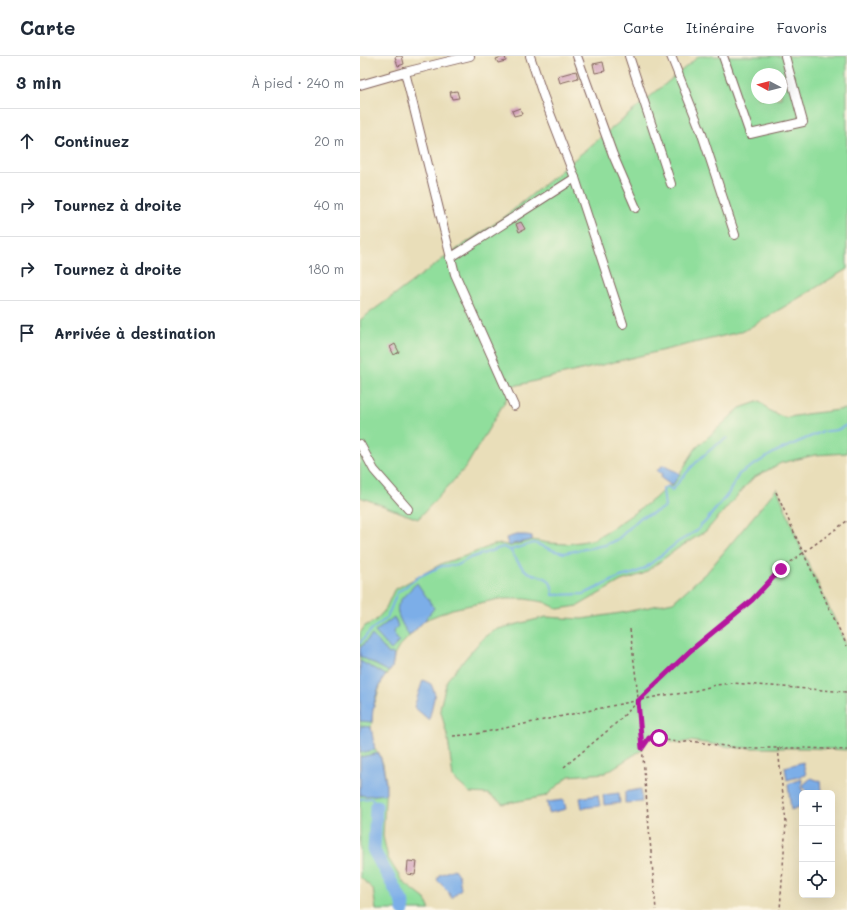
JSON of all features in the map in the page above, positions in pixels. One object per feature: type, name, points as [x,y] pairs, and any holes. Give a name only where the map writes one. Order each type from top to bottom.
[{"type":"street","points":[[360,85],[470,56]]},
{"type":"street","points":[[530,56],[543,95],[575,178],[623,324]]},
{"type":"street","points":[[577,56],[613,155],[636,208]]},
{"type":"street","points":[[629,56],[671,184]]},
{"type":"street","points":[[671,56],[701,131],[735,235]]},
{"type":"street","points":[[723,56],[750,134],[803,122],[785,56]]},
{"type":"street","points":[[405,72],[455,274],[514,406]]},
{"type":"street","points":[[450,258],[575,178]]},
{"type":"street","points":[[360,444],[374,470],[408,508]]},
{"type":"path","points":[[776,492],[847,646]]},
{"type":"path","points":[[564,767],[612,727],[690,651],[752,600],[781,569],[847,521]]},
{"type":"path","points":[[630,629],[638,701],[656,910]]},
{"type":"path","points":[[453,736],[476,734],[732,683],[847,692]]},
{"type":"path","points":[[642,748],[649,738],[659,738],[681,743],[690,741],[738,748],[847,750]]},
{"type":"path","points":[[778,748],[786,823],[780,910]]},
{"type":"green space","points":[[699,56],[847,56],[847,269],[744,331],[514,386],[466,467],[418,519],[360,497],[360,320],[447,256],[506,216]]},
{"type":"green space","points":[[760,401],[770,411],[785,418],[847,409],[847,453],[815,455],[781,463],[753,478],[706,531],[677,549],[643,574],[621,581],[578,606],[558,609],[544,602],[525,599],[499,599],[452,609],[425,620],[399,647],[394,656],[392,668],[382,680],[372,712],[372,737],[375,750],[379,753],[383,764],[386,782],[383,836],[388,858],[403,882],[425,899],[430,910],[376,910],[373,889],[360,877],[360,633],[365,626],[375,621],[385,610],[394,590],[443,563],[493,545],[502,544],[511,546],[532,540],[567,544],[592,540],[614,527],[654,499],[667,486],[672,486],[696,448],[740,408]]},
{"type":"green space","points":[[777,488],[801,548],[847,646],[847,750],[806,748],[738,748],[690,741],[681,743],[659,738],[649,738],[642,750],[605,773],[569,776],[546,796],[503,804],[488,794],[470,793],[453,778],[448,739],[440,708],[447,680],[483,638],[494,630],[546,617],[582,619],[621,613],[673,602],[709,570]]},
{"type":"water","points":[[664,465],[680,474],[672,486],[661,478],[662,474],[657,471]]},
{"type":"water","points":[[516,535],[532,536],[532,540],[513,544],[511,546],[508,545],[506,538]]},
{"type":"water","points":[[417,583],[434,608],[425,620],[409,636],[400,619],[398,607],[399,602]]},
{"type":"water","points":[[394,617],[398,626],[393,632],[399,642],[391,650],[375,632]]},
{"type":"water","points":[[372,635],[389,654],[392,653],[394,656],[392,668],[389,672],[360,656],[360,648]]},
{"type":"water","points":[[360,661],[386,675],[380,685],[376,697],[372,722],[360,721]]},
{"type":"water","points":[[423,680],[431,684],[435,694],[429,720],[414,707]]},
{"type":"water","points":[[360,726],[371,727],[375,750],[360,753]]},
{"type":"water","points":[[379,753],[386,784],[386,794],[366,796],[360,795],[360,757]]},
{"type":"water","points":[[803,762],[806,775],[787,780],[785,767]]},
{"type":"water","points":[[811,778],[820,781],[821,790],[806,790],[803,785]]},
{"type":"water","points":[[802,779],[802,790],[799,790],[799,807],[791,810],[788,784]]},
{"type":"water","points":[[641,789],[642,802],[625,803],[625,792]]},
{"type":"water","points":[[619,793],[620,803],[604,805],[603,795]]},
{"type":"water","points":[[598,795],[600,806],[582,808],[580,798]]},
{"type":"water","points":[[564,800],[566,809],[549,813],[547,802]]},
{"type":"water","points":[[454,869],[459,876],[461,889],[451,898],[448,891],[437,880],[439,875]]},
{"type":"building","points":[[402,56],[404,64],[398,66],[395,57]]},
{"type":"building","points":[[505,56],[506,61],[498,63],[496,59]]},
{"type":"building","points":[[603,62],[605,71],[595,73],[593,64]]},
{"type":"building","points":[[576,71],[578,78],[560,83],[558,76]]},
{"type":"building","points":[[457,91],[459,98],[452,99],[450,92]]},
{"type":"building","points":[[520,108],[522,114],[514,116],[512,111]]},
{"type":"building","points":[[521,222],[525,229],[519,232],[516,224]]},
{"type":"building","points":[[395,344],[399,352],[394,355],[390,347]]},
{"type":"building","points":[[408,861],[417,862],[415,875],[407,874]]},
{"type":"waterway","points":[[510,550],[525,570],[548,580],[552,588],[553,595],[584,594],[620,577],[635,573],[645,568],[678,542],[698,530],[701,524],[705,522],[728,494],[739,474],[775,452],[821,432],[837,430],[847,425]]},
{"type":"waterway","points":[[360,643],[371,630],[387,618],[397,593],[420,576],[442,566],[458,565],[470,558],[503,547],[510,550],[534,543],[564,553],[605,545],[618,539],[641,517],[665,507],[663,489],[667,486],[672,490],[697,461],[727,438]]},
{"type":"waterway","points":[[360,799],[372,798],[376,806]]},
{"type":"waterway","points":[[376,806],[374,851],[404,905],[403,910]]},
{"type":"route","points":[[659,738],[649,738],[642,748],[638,701],[690,651],[752,600],[781,569]]}]
